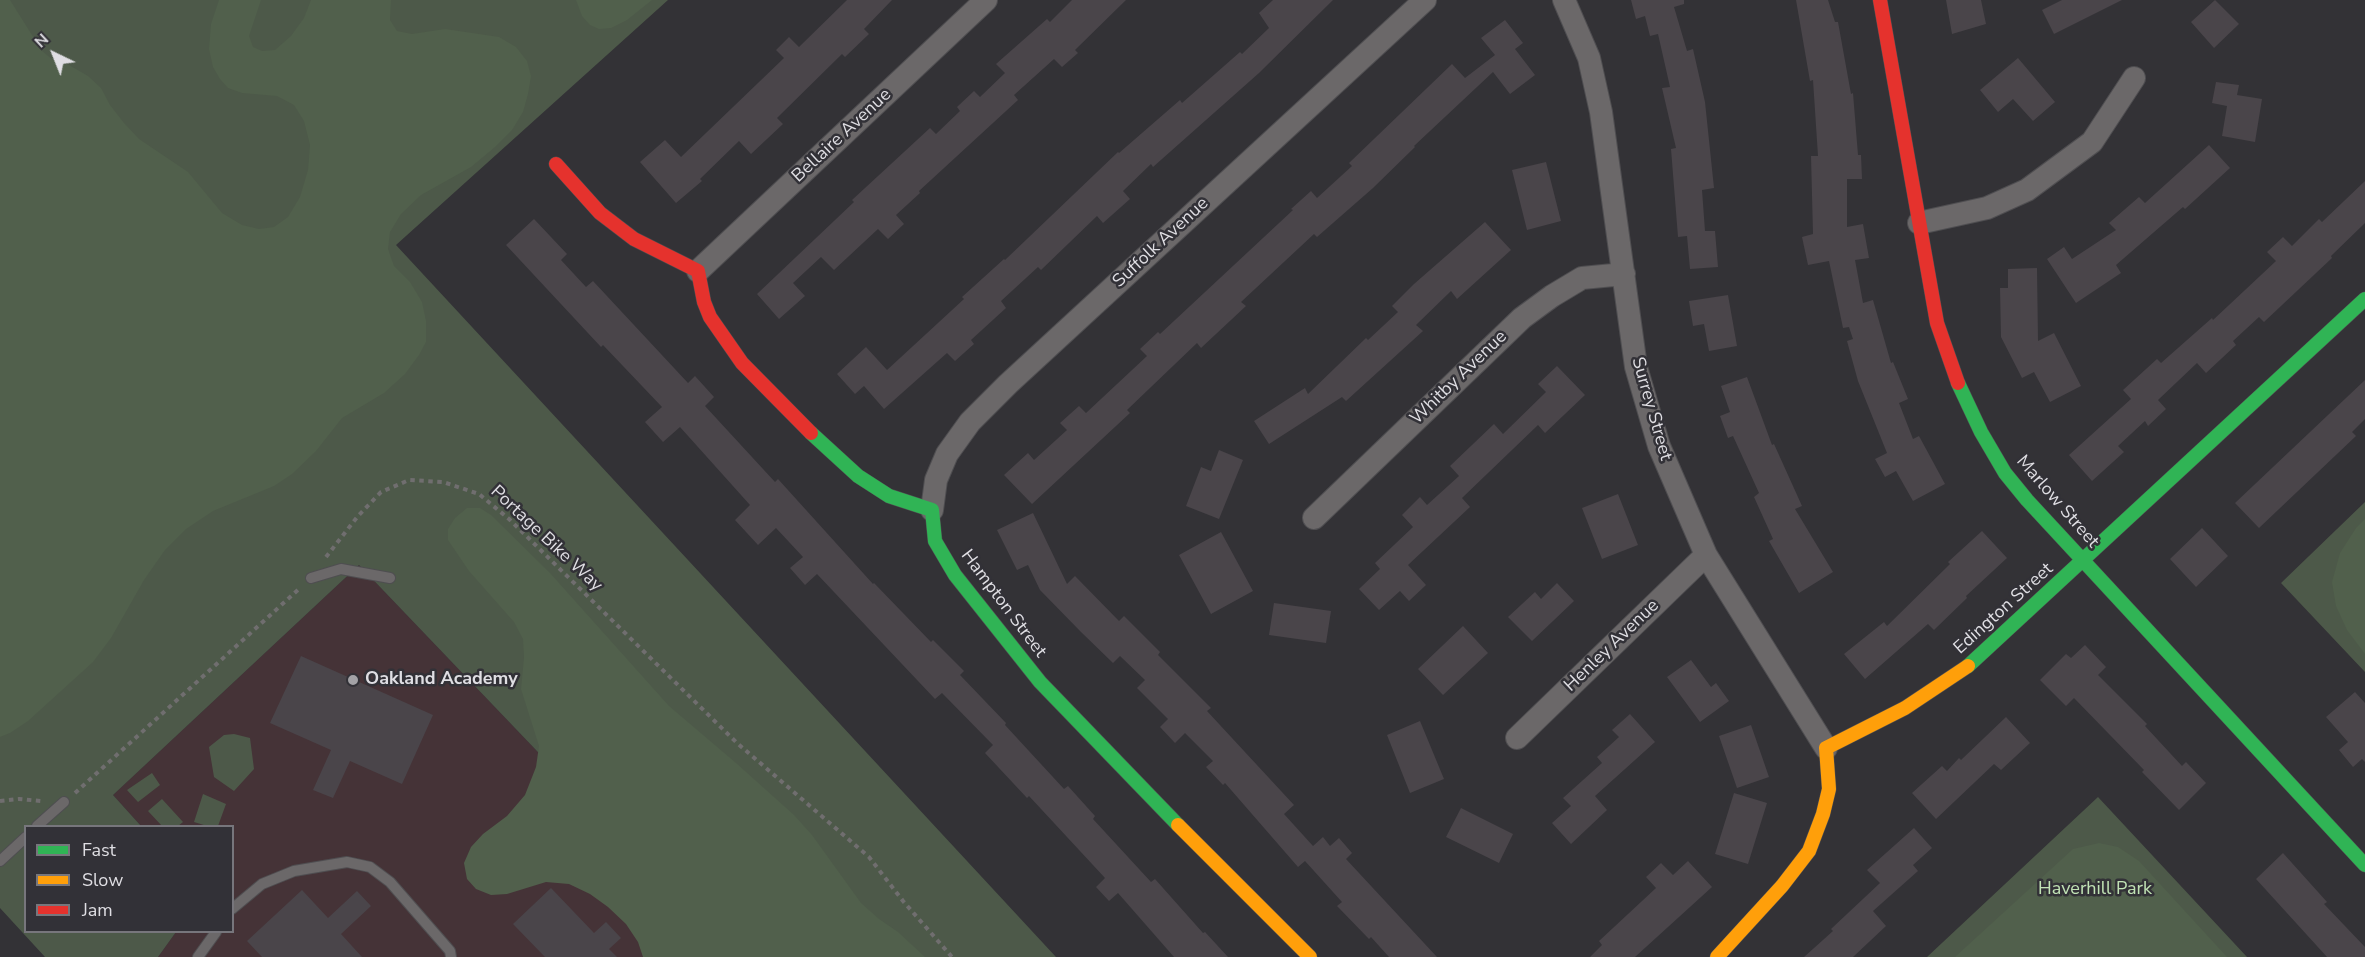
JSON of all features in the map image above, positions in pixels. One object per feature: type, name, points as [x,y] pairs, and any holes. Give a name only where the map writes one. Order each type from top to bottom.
[{"type":"street","name":"Bellaire Avenue","points":[[698,272],[986,0]]},
{"type":"street","name":"Suffolk Avenue","points":[[932,510],[936,480],[947,454],[970,422],[1008,384],[1425,0]]},
{"type":"street","name":"Surrey Street","points":[[1564,0],[1589,58],[1601,112],[1636,367],[1659,446],[1706,555],[1826,748]]},
{"type":"street","name":"Marlow Street","points":[[1880,0],[1937,323],[1958,383],[1981,432],[2005,473],[2365,865]]},
{"type":"street","points":[[1919,222],[1987,208],[2027,190],[2092,142],[2134,78]]},
{"type":"street","points":[[556,164],[600,213],[634,239],[698,272],[704,302],[710,317],[742,363],[793,418],[858,476],[889,496],[932,510]]},
{"type":"street","name":"Whitby Avenue","points":[[1314,518],[1522,318],[1552,296],[1582,279],[1624,274]]},
{"type":"street","name":"Edington Street","points":[[1826,748],[1905,708],[1967,667],[2365,299]]},
{"type":"street","name":"Hampton Street","points":[[932,510],[935,541],[955,575],[1040,682],[1242,891],[1310,957]]},
{"type":"street","name":"Henley Avenue","points":[[1517,738],[1706,555]]},
{"type":"street","points":[[1717,957],[1782,886],[1809,851],[1823,814],[1829,789],[1826,748]]},
{"type":"lane","points":[[311,578],[341,569],[390,578]]},
{"type":"lane","points":[[39,825],[64,802]]},
{"type":"lane","points":[[0,861],[24,839]]},
{"type":"lane","points":[[234,907],[262,884],[294,871],[347,862],[370,867],[390,882],[450,951],[451,957]]},
{"type":"lane","points":[[198,957],[215,933]]},
{"type":"path","name":"Portage Bike Way","points":[[64,802],[311,578],[358,516],[381,492],[409,480],[443,482],[479,494],[517,527],[737,743],[869,857],[903,901],[952,957]]},
{"type":"path","points":[[0,801],[20,799],[64,802]]},
{"type":"shaded area","name":"Oakland Academy","points":[[359,565],[734,957],[158,957],[175,933],[234,933],[234,825],[140,825],[113,795]]},
{"type":"green space","points":[[0,0],[668,0],[396,245],[1056,957],[734,957],[359,565],[113,795],[140,825],[24,825],[24,933],[175,933],[158,957],[45,957],[0,908]]},
{"type":"green space","points":[[0,0],[10,0],[42,51],[53,60],[69,65],[88,76],[101,88],[110,105],[139,139],[188,172],[222,213],[242,225],[259,229],[274,227],[288,217],[300,197],[308,170],[310,145],[304,121],[294,105],[277,96],[242,93],[228,88],[220,79],[213,67],[209,49],[211,24],[219,0],[261,0],[249,36],[253,47],[262,51],[275,50],[291,36],[304,18],[311,0],[391,0],[390,20],[397,31],[412,34],[445,29],[499,37],[516,47],[527,61],[531,76],[523,112],[512,130],[471,167],[421,195],[401,214],[390,232],[388,249],[394,266],[410,282],[422,302],[426,321],[426,342],[405,374],[384,393],[342,418],[316,451],[292,474],[274,486],[213,511],[186,529],[165,550],[144,580],[111,638],[93,662],[28,721],[0,737]]},
{"type":"green space","points":[[576,0],[652,0],[627,20],[611,28],[599,29],[590,25],[582,16]]},
{"type":"green space","points":[[2365,502],[2365,672],[2281,583]]},
{"type":"green space","points":[[467,508],[480,508],[491,515],[550,573],[669,706],[794,815],[812,835],[861,903],[925,957],[643,957],[638,942],[626,924],[590,894],[569,884],[546,882],[507,894],[491,895],[476,889],[467,879],[464,863],[471,847],[483,834],[507,816],[525,795],[536,767],[539,746],[521,689],[523,639],[514,622],[469,571],[448,540],[448,529],[455,518]]},
{"type":"green space","points":[[2365,519],[2365,654],[2347,630],[2336,606],[2332,582],[2340,553],[2356,528]]},
{"type":"green space","points":[[234,734],[250,738],[254,769],[234,791],[214,777],[209,747],[224,735]]},
{"type":"green space","points":[[152,773],[160,785],[138,802],[127,790]]},
{"type":"green space","points":[[203,794],[226,804],[218,825],[194,822]]},
{"type":"green space","name":"Haverhill Park","points":[[2098,797],[2247,957],[1927,957]]},
{"type":"green space","points":[[162,799],[183,822],[179,825],[161,825],[148,811]]},
{"type":"green space","name":"Haverhill Park","points":[[2099,843],[2118,847],[2139,861],[2227,957],[1955,957],[2073,849]]},
{"type":"building","points":[[847,0],[892,0],[864,29],[869,34],[845,57],[842,54],[777,118],[783,124],[751,154],[739,141],[700,179],[702,181],[676,203],[640,162],[665,140],[681,157],[784,58],[776,50],[789,37],[799,47]]},
{"type":"building","points":[[1072,0],[1126,0],[1075,50],[1078,53],[1062,67],[1054,59],[1014,95],[1018,100],[896,215],[904,224],[888,239],[878,229],[834,270],[821,257],[793,283],[805,296],[779,319],[757,294],[854,202],[852,200],[930,128],[936,134],[960,111],[957,107],[974,91],[980,97],[1005,73],[996,64],[1047,19],[1050,22]]},
{"type":"building","points":[[1273,0],[1333,0],[1259,73],[1153,167],[1151,164],[1123,191],[1130,199],[1103,223],[1097,216],[1041,270],[1038,267],[1001,301],[1006,308],[971,340],[974,344],[955,361],[947,353],[884,409],[864,386],[855,394],[837,374],[866,347],[887,370],[1118,152],[1180,100],[1182,103],[1240,52],[1242,54],[1269,28],[1259,13]]},
{"type":"building","points":[[1631,0],[1684,0],[1684,4],[1674,7],[1687,51],[1693,49],[1705,102],[1714,188],[1702,190],[1705,231],[1715,231],[1718,267],[1690,269],[1687,236],[1678,237],[1671,149],[1676,148],[1662,88],[1670,87],[1658,34],[1650,36],[1645,16],[1636,19]]},
{"type":"building","points":[[1796,0],[1828,0],[1835,22],[1838,22],[1851,94],[1853,93],[1858,155],[1861,155],[1862,179],[1847,179],[1847,227],[1863,224],[1869,258],[1855,260],[1863,303],[1873,300],[1891,363],[1893,362],[1908,399],[1899,403],[1913,439],[1919,436],[1945,484],[1913,501],[1896,471],[1885,477],[1875,459],[1887,453],[1858,381],[1847,341],[1853,339],[1849,327],[1843,328],[1829,261],[1808,265],[1802,237],[1813,234],[1811,156],[1818,156],[1813,80],[1810,81]]},
{"type":"building","points":[[1946,0],[1981,0],[1986,24],[1952,34]]},
{"type":"building","points":[[2062,0],[2122,0],[2054,34],[2042,10]]},
{"type":"building","points":[[2215,0],[2239,24],[2214,48],[2191,22]]},
{"type":"building","points":[[1505,20],[1523,43],[1515,49],[1535,75],[1510,94],[1493,72],[1373,188],[1317,237],[1314,234],[1241,302],[1246,306],[1201,348],[1197,343],[1127,410],[1130,413],[1032,504],[1004,475],[1028,453],[1034,460],[1067,430],[1060,423],[1079,406],[1086,413],[1147,356],[1140,349],[1158,332],[1160,334],[1311,191],[1317,198],[1352,166],[1349,163],[1452,64],[1465,78],[1495,55],[1481,38]]},
{"type":"building","points":[[2018,58],[2055,102],[2033,121],[2013,99],[1998,112],[1980,90]]},
{"type":"building","points":[[2216,82],[2239,85],[2237,95],[2262,99],[2255,142],[2222,136],[2227,106],[2212,103]]},
{"type":"building","points":[[2209,145],[2230,168],[2185,209],[2183,207],[2116,265],[2121,273],[2076,303],[2047,259],[2064,247],[2072,259],[2116,230],[2109,223],[2139,197],[2145,203]]},
{"type":"building","points":[[1546,162],[1561,221],[1527,230],[1512,170]]},
{"type":"building","points":[[2365,181],[2365,223],[2331,256],[2332,258],[2264,322],[2259,317],[2233,341],[2236,345],[2206,373],[2197,363],[2158,400],[2166,409],[2148,426],[2145,421],[2118,446],[2124,452],[2092,481],[2069,455],[2131,399],[2123,390],[2157,359],[2161,363],[2212,318],[2213,320],[2276,261],[2267,252],[2283,237],[2292,246],[2319,219],[2322,222]]},
{"type":"building","points":[[534,219],[567,254],[561,260],[586,287],[593,281],[688,383],[695,376],[714,397],[705,406],[775,482],[778,479],[873,584],[931,642],[933,640],[964,671],[960,675],[1064,789],[1068,786],[1095,816],[1093,819],[1151,882],[1155,879],[1203,933],[1205,932],[1228,957],[1174,957],[1118,893],[1109,901],[1096,887],[1105,878],[1029,796],[1027,798],[985,753],[993,745],[942,693],[935,699],[817,574],[805,585],[790,568],[803,557],[776,528],[758,545],[735,520],[750,505],[680,427],[663,442],[645,422],[662,407],[603,345],[601,347],[506,245]]},
{"type":"building","points":[[1485,222],[1511,250],[1457,299],[1451,291],[1416,325],[1423,331],[1346,401],[1342,397],[1269,444],[1254,421],[1305,388],[1308,394],[1366,338],[1368,340],[1398,312],[1392,306],[1414,284]]},
{"type":"building","points":[[2037,268],[2038,341],[2054,333],[2081,386],[2050,402],[2034,372],[2022,378],[2001,337],[2000,288],[2008,288],[2008,269]]},
{"type":"building","points":[[1728,295],[1737,346],[1709,351],[1704,324],[1693,326],[1689,301]]},
{"type":"building","points":[[1557,366],[1585,395],[1545,433],[1538,425],[1462,498],[1470,507],[1408,565],[1426,585],[1409,601],[1400,591],[1379,610],[1359,589],[1380,569],[1375,563],[1413,527],[1402,515],[1420,497],[1427,505],[1459,476],[1450,466],[1494,424],[1503,434],[1546,392],[1538,384]]},
{"type":"building","points":[[1747,377],[1772,445],[1774,444],[1802,506],[1795,509],[1833,572],[1799,593],[1769,541],[1773,539],[1754,497],[1759,493],[1733,436],[1728,438],[1720,416],[1730,412],[1721,386]]},
{"type":"building","points":[[2365,380],[2365,419],[2352,432],[2356,436],[2259,528],[2235,503]]},
{"type":"building","points":[[1219,450],[1243,460],[1219,519],[1186,506],[1201,467],[1211,471]]},
{"type":"building","points":[[1618,494],[1638,545],[1602,559],[1582,508]]},
{"type":"building","points":[[1033,513],[1067,584],[1075,576],[1119,621],[1124,616],[1160,652],[1158,655],[1211,708],[1207,711],[1294,805],[1284,814],[1313,846],[1323,837],[1330,846],[1339,838],[1352,853],[1346,859],[1437,957],[1389,957],[1371,937],[1369,939],[1337,906],[1342,902],[1305,861],[1298,867],[1225,783],[1223,785],[1206,767],[1213,761],[1185,733],[1175,743],[1160,727],[1168,719],[1137,688],[1145,680],[1120,656],[1113,663],[1081,632],[1040,590],[1028,565],[1017,570],[997,530]]},
{"type":"building","points":[[2202,528],[2228,556],[2196,587],[2170,559]]},
{"type":"building","points":[[1982,531],[2007,558],[1934,630],[1928,624],[1865,679],[1844,654],[1884,622],[1887,626],[1950,564],[1948,562]]},
{"type":"building","points":[[1221,532],[1253,591],[1211,614],[1179,555]]},
{"type":"building","points":[[1557,583],[1574,601],[1532,641],[1508,617],[1535,592],[1541,599]]},
{"type":"building","points":[[1274,603],[1331,611],[1326,643],[1269,635]]},
{"type":"building","points":[[1463,626],[1488,653],[1443,695],[1418,669]]},
{"type":"building","points":[[2085,645],[2106,667],[2098,675],[2147,724],[2145,726],[2182,766],[2186,762],[2206,783],[2179,810],[2142,772],[2144,770],[2074,698],[2066,706],[2040,680],[2066,654],[2071,658]]},
{"type":"building","points":[[301,656],[433,715],[402,784],[350,761],[333,798],[313,790],[331,750],[270,723]]},
{"type":"building","points":[[1691,660],[1711,687],[1716,683],[1729,701],[1700,722],[1667,677]]},
{"type":"building","points":[[2355,692],[2365,703],[2365,762],[2362,759],[2353,767],[2339,750],[2348,742],[2326,717]]},
{"type":"building","points":[[1630,714],[1655,742],[1595,796],[1607,810],[1571,844],[1552,823],[1571,806],[1563,798],[1602,763],[1597,757],[1619,737],[1612,730]]},
{"type":"building","points":[[2006,717],[2030,743],[2001,770],[1994,764],[1936,819],[1912,793],[1942,766],[1947,771],[1959,758],[1961,760]]},
{"type":"building","points":[[1420,721],[1444,779],[1410,793],[1387,735]]},
{"type":"building","points":[[1751,725],[1769,777],[1737,788],[1719,736]]},
{"type":"building","points":[[1734,793],[1767,803],[1748,864],[1715,854]]},
{"type":"building","points":[[1461,808],[1513,834],[1499,863],[1446,837]]},
{"type":"building","points":[[1914,828],[1932,848],[1913,865],[1918,871],[1873,911],[1886,926],[1853,957],[1804,957],[1880,883],[1867,870]]},
{"type":"building","points":[[2283,853],[2327,902],[2324,904],[2365,947],[2365,957],[2327,957],[2256,879]]},
{"type":"building","points":[[1688,861],[1712,887],[1635,957],[1590,957],[1602,945],[1599,941],[1656,888],[1646,877],[1661,863],[1673,875]]},
{"type":"building","points":[[551,888],[594,933],[606,922],[621,938],[609,949],[617,957],[545,957],[513,924]]},
{"type":"building","points":[[302,890],[328,918],[357,891],[371,906],[341,934],[362,957],[262,957],[247,941]]},
{"type":"traffic: fast","points":[[1968,666],[2365,299]]},
{"type":"traffic: fast","points":[[1958,383],[1981,432],[2005,473],[2027,500],[2365,865]]},
{"type":"traffic: fast","points":[[811,433],[858,476],[889,496],[932,510],[935,541],[955,575],[1040,682],[1178,825]]},
{"type":"traffic: slow","points":[[1717,957],[1782,886],[1809,851],[1823,814],[1829,789],[1826,748],[1905,708],[1968,666]]},
{"type":"traffic: slow","points":[[1178,825],[1310,957]]},
{"type":"traffic: jam","points":[[1880,0],[1937,323],[1958,383]]},
{"type":"traffic: jam","points":[[556,164],[600,213],[634,239],[698,271],[704,302],[710,317],[742,363],[811,433]]},
{"type":"place","name":"Oakland Academy","points":[[353,680]]}]
